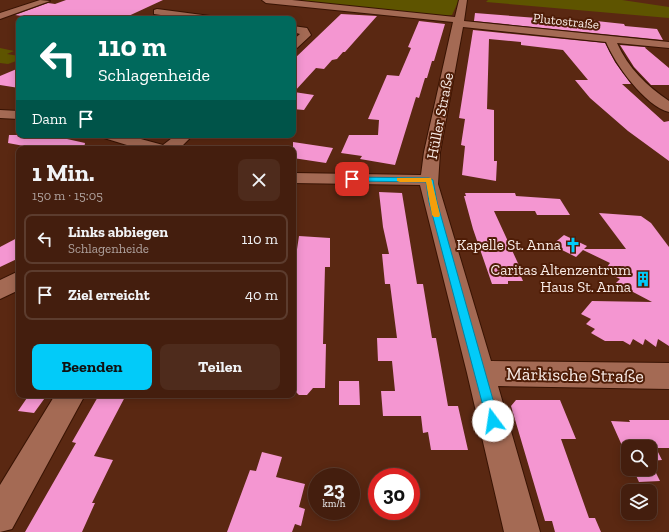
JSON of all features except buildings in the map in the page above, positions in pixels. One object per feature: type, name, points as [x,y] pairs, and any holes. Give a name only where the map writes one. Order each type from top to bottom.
[{"type":"street","points":[[0,10],[30,0]]},
{"type":"street","points":[[0,16],[46,1],[41,0]]},
{"type":"street","name":"Plutostraße","points":[[266,0],[669,45]]},
{"type":"street","name":"Hüller Straße","points":[[463,0],[460,22],[432,152],[429,180],[433,202],[481,373],[522,532]]},
{"type":"street","points":[[175,3],[153,14],[176,16]]},
{"type":"street","points":[[296,29],[303,30],[306,35],[296,43]]},
{"type":"street","points":[[610,39],[620,61],[630,74],[643,88],[669,108]]},
{"type":"street","points":[[0,114],[16,115]]},
{"type":"street","points":[[120,138],[148,146]]},
{"type":"street","points":[[172,146],[182,138]]},
{"type":"street","points":[[296,178],[429,180]]},
{"type":"street","points":[[0,290],[16,282]]},
{"type":"street","name":"Märkische Straße","points":[[481,373],[669,376]]},
{"type":"street","points":[[0,517],[68,398]]},
{"type":"shaded area","points":[[287,0],[459,0],[452,15],[445,16]]},
{"type":"shaded area","points":[[488,0],[622,0],[669,7],[669,18],[486,2]]},
{"type":"shaded area","points":[[0,48],[14,51],[7,54],[16,56],[16,61],[8,64],[0,63]]},
{"type":"slow traffic","points":[[400,179],[429,180],[436,215]]},
{"type":"place","name":"Kapelle St. Anna","points":[[573,245]]},
{"type":"place","name":"Caritas Altenzentrum Haus St. Anna","points":[[643,279]]},
{"type":"route","points":[[352,179],[429,180],[433,202],[493,421]]}]
